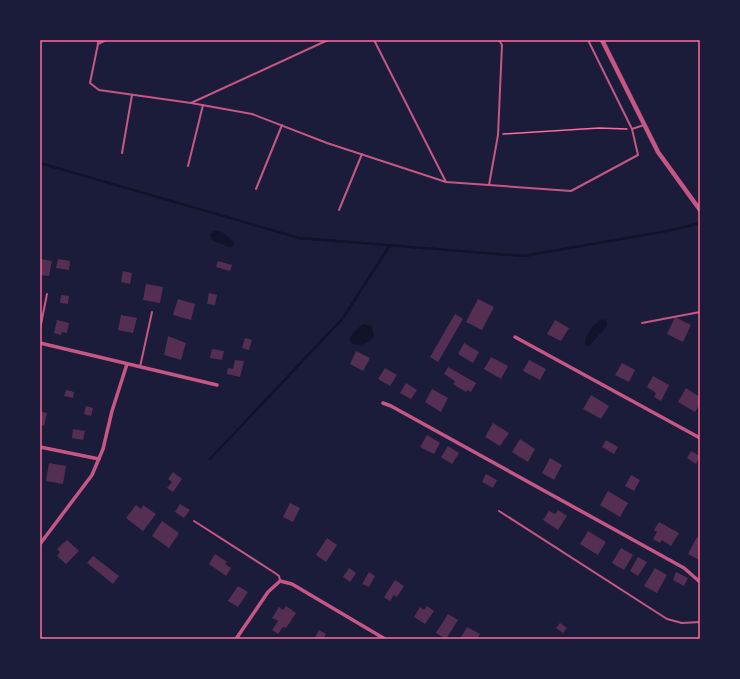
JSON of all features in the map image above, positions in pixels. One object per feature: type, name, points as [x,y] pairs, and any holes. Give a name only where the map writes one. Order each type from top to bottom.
[{"type":"street","points":[[602,40],[662,158],[700,210]]},
{"type":"street","points":[[515,337],[700,438]]},
{"type":"street","points":[[40,343],[217,385]]},
{"type":"street","points":[[40,544],[92,475],[99,459],[127,364]]},
{"type":"street","points":[[382,403],[412,417],[684,568],[700,582]]},
{"type":"street","points":[[40,447],[99,459]]},
{"type":"street","points":[[236,639],[268,592],[280,581],[292,584],[385,639]]},
{"type":"lane","points":[[98,40],[90,83],[99,90],[191,103],[252,114],[362,154],[446,182],[571,191],[638,155],[632,129],[588,40]]},
{"type":"lane","points":[[98,44],[106,40]]},
{"type":"lane","points":[[191,103],[328,40]]},
{"type":"lane","points":[[374,40],[446,182]]},
{"type":"lane","points":[[489,185],[498,135],[502,45],[499,40]]},
{"type":"lane","points":[[122,153],[132,95]]},
{"type":"lane","points":[[188,166],[203,105]]},
{"type":"lane","points":[[256,189],[282,125]]},
{"type":"lane","points":[[632,129],[644,125]]},
{"type":"lane","points":[[339,210],[362,154]]},
{"type":"lane","points":[[40,329],[47,294]]},
{"type":"lane","points":[[140,367],[152,312]]},
{"type":"lane","points":[[642,323],[700,312]]},
{"type":"lane","points":[[498,511],[667,619],[682,623],[700,622]]},
{"type":"lane","points":[[194,521],[275,573],[279,576],[280,581]]},
{"type":"path","points":[[498,135],[599,128],[632,129]]},
{"type":"shaded area","points":[[215,231],[222,232],[233,241],[234,245],[232,247],[228,247],[212,240],[210,234]]},
{"type":"shaded area","points":[[603,319],[607,322],[607,326],[590,345],[586,346],[586,338],[590,330],[596,323]]},
{"type":"shaded area","points":[[363,324],[372,326],[374,337],[364,344],[352,344],[349,339]]},
{"type":"building","points":[[40,259],[52,261],[49,276],[40,275]]},
{"type":"building","points":[[58,259],[70,261],[69,270],[56,268]]},
{"type":"building","points":[[218,261],[232,265],[230,271],[216,267]]},
{"type":"building","points":[[123,271],[132,273],[130,284],[121,282]]},
{"type":"building","points":[[146,284],[163,287],[160,303],[143,300]]},
{"type":"building","points":[[209,293],[217,295],[215,305],[207,304]]},
{"type":"building","points":[[61,295],[69,296],[68,304],[60,303]]},
{"type":"building","points":[[178,299],[195,304],[191,320],[173,315]]},
{"type":"building","points":[[478,299],[494,307],[482,330],[466,322]]},
{"type":"building","points":[[455,314],[463,319],[438,362],[430,357]]},
{"type":"building","points":[[121,315],[137,318],[133,333],[118,330]]},
{"type":"building","points":[[675,317],[691,325],[683,342],[667,334]]},
{"type":"building","points":[[57,320],[69,323],[67,333],[62,332],[61,335],[54,333]]},
{"type":"building","points":[[555,320],[569,328],[561,341],[547,334]]},
{"type":"building","points":[[168,336],[186,343],[181,360],[164,355]]},
{"type":"building","points":[[245,338],[252,340],[249,350],[242,348]]},
{"type":"building","points":[[464,343],[479,352],[473,363],[458,354]]},
{"type":"building","points":[[212,349],[224,351],[222,360],[210,358]]},
{"type":"building","points":[[356,351],[370,358],[363,371],[350,364]]},
{"type":"building","points":[[491,357],[508,366],[501,379],[484,369]]},
{"type":"building","points":[[235,360],[244,361],[240,377],[227,374],[228,368],[233,369]]},
{"type":"building","points":[[529,360],[546,369],[540,380],[523,371]]},
{"type":"building","points":[[622,363],[635,370],[629,382],[615,375]]},
{"type":"building","points":[[448,367],[476,383],[471,392],[467,390],[466,392],[453,384],[455,381],[444,374]]},
{"type":"building","points":[[385,368],[397,375],[390,386],[378,379]]},
{"type":"building","points":[[653,376],[669,385],[661,401],[654,397],[656,393],[647,387]]},
{"type":"building","points":[[406,383],[417,390],[411,399],[400,393]]},
{"type":"building","points":[[686,388],[700,397],[700,404],[695,412],[678,402]]},
{"type":"building","points":[[432,389],[448,398],[441,412],[425,402]]},
{"type":"building","points":[[66,390],[74,392],[73,398],[64,396]]},
{"type":"building","points":[[591,395],[609,406],[601,419],[583,409]]},
{"type":"building","points":[[86,406],[93,408],[91,416],[84,414]]},
{"type":"building","points":[[40,411],[47,413],[44,426],[40,425]]},
{"type":"building","points":[[493,423],[509,433],[500,446],[485,437]]},
{"type":"building","points":[[73,429],[85,431],[83,440],[72,438]]},
{"type":"building","points":[[427,435],[440,443],[434,454],[420,447]]},
{"type":"building","points":[[520,439],[535,449],[528,462],[512,452]]},
{"type":"building","points":[[606,440],[618,447],[614,454],[602,447]]},
{"type":"building","points":[[448,446],[459,453],[452,464],[441,457]]},
{"type":"building","points":[[691,451],[700,456],[696,464],[687,458]]},
{"type":"building","points":[[550,458],[562,465],[554,480],[542,473]]},
{"type":"building","points":[[49,463],[66,466],[63,484],[46,481]]},
{"type":"building","points":[[173,472],[182,479],[173,492],[167,488],[172,482],[168,479]]},
{"type":"building","points":[[486,474],[497,480],[493,488],[482,482]]},
{"type":"building","points":[[631,475],[640,480],[634,491],[625,486]]},
{"type":"building","points":[[608,491],[628,503],[620,517],[600,505]]},
{"type":"building","points":[[290,503],[300,508],[293,522],[283,517]]},
{"type":"building","points":[[180,504],[190,510],[184,518],[175,512]]},
{"type":"building","points":[[136,505],[141,509],[143,505],[156,514],[143,531],[126,518]]},
{"type":"building","points":[[558,510],[567,516],[558,530],[543,520],[549,511],[555,514]]},
{"type":"building","points":[[162,521],[179,533],[169,548],[152,536]]},
{"type":"building","points":[[659,522],[679,533],[671,546],[662,540],[660,543],[653,539],[657,532],[654,530]]},
{"type":"building","points":[[588,531],[606,542],[598,555],[580,544]]},
{"type":"building","points":[[697,537],[700,539],[700,560],[688,554]]},
{"type":"building","points":[[327,538],[337,545],[326,562],[316,555]]},
{"type":"building","points":[[67,540],[79,551],[66,564],[57,556],[60,552],[57,549]]},
{"type":"building","points":[[621,548],[633,555],[624,570],[612,563]]},
{"type":"building","points":[[215,554],[227,562],[225,564],[231,568],[226,576],[209,564]]},
{"type":"building","points":[[93,556],[119,576],[113,584],[87,563]]},
{"type":"building","points":[[638,557],[647,562],[638,576],[630,571]]},
{"type":"building","points":[[349,568],[356,573],[350,582],[343,577]]},
{"type":"building","points":[[655,568],[667,575],[657,593],[644,586]]},
{"type":"building","points":[[369,572],[375,576],[369,587],[362,584]]},
{"type":"building","points":[[676,572],[688,578],[684,586],[673,580]]},
{"type":"building","points":[[395,580],[404,586],[397,597],[394,595],[390,601],[384,597]]},
{"type":"building","points":[[238,586],[248,592],[238,607],[228,601]]},
{"type":"building","points":[[286,606],[296,613],[286,628],[283,627],[278,634],[272,630],[278,621],[272,618],[279,607],[283,610]]},
{"type":"building","points":[[427,606],[434,611],[425,624],[414,617],[420,607],[424,610]]},
{"type":"building","points":[[448,614],[458,620],[446,639],[436,633]]},
{"type":"building","points":[[560,623],[567,628],[563,633],[556,628]]},
{"type":"building","points":[[467,627],[480,634],[477,639],[460,639]]},
{"type":"building","points":[[319,630],[326,634],[323,639],[314,639]]},
{"type":"waterway","points":[[40,163],[299,238],[524,256],[672,230],[700,223]]},
{"type":"waterway","points":[[210,459],[343,318],[390,245]]}]
